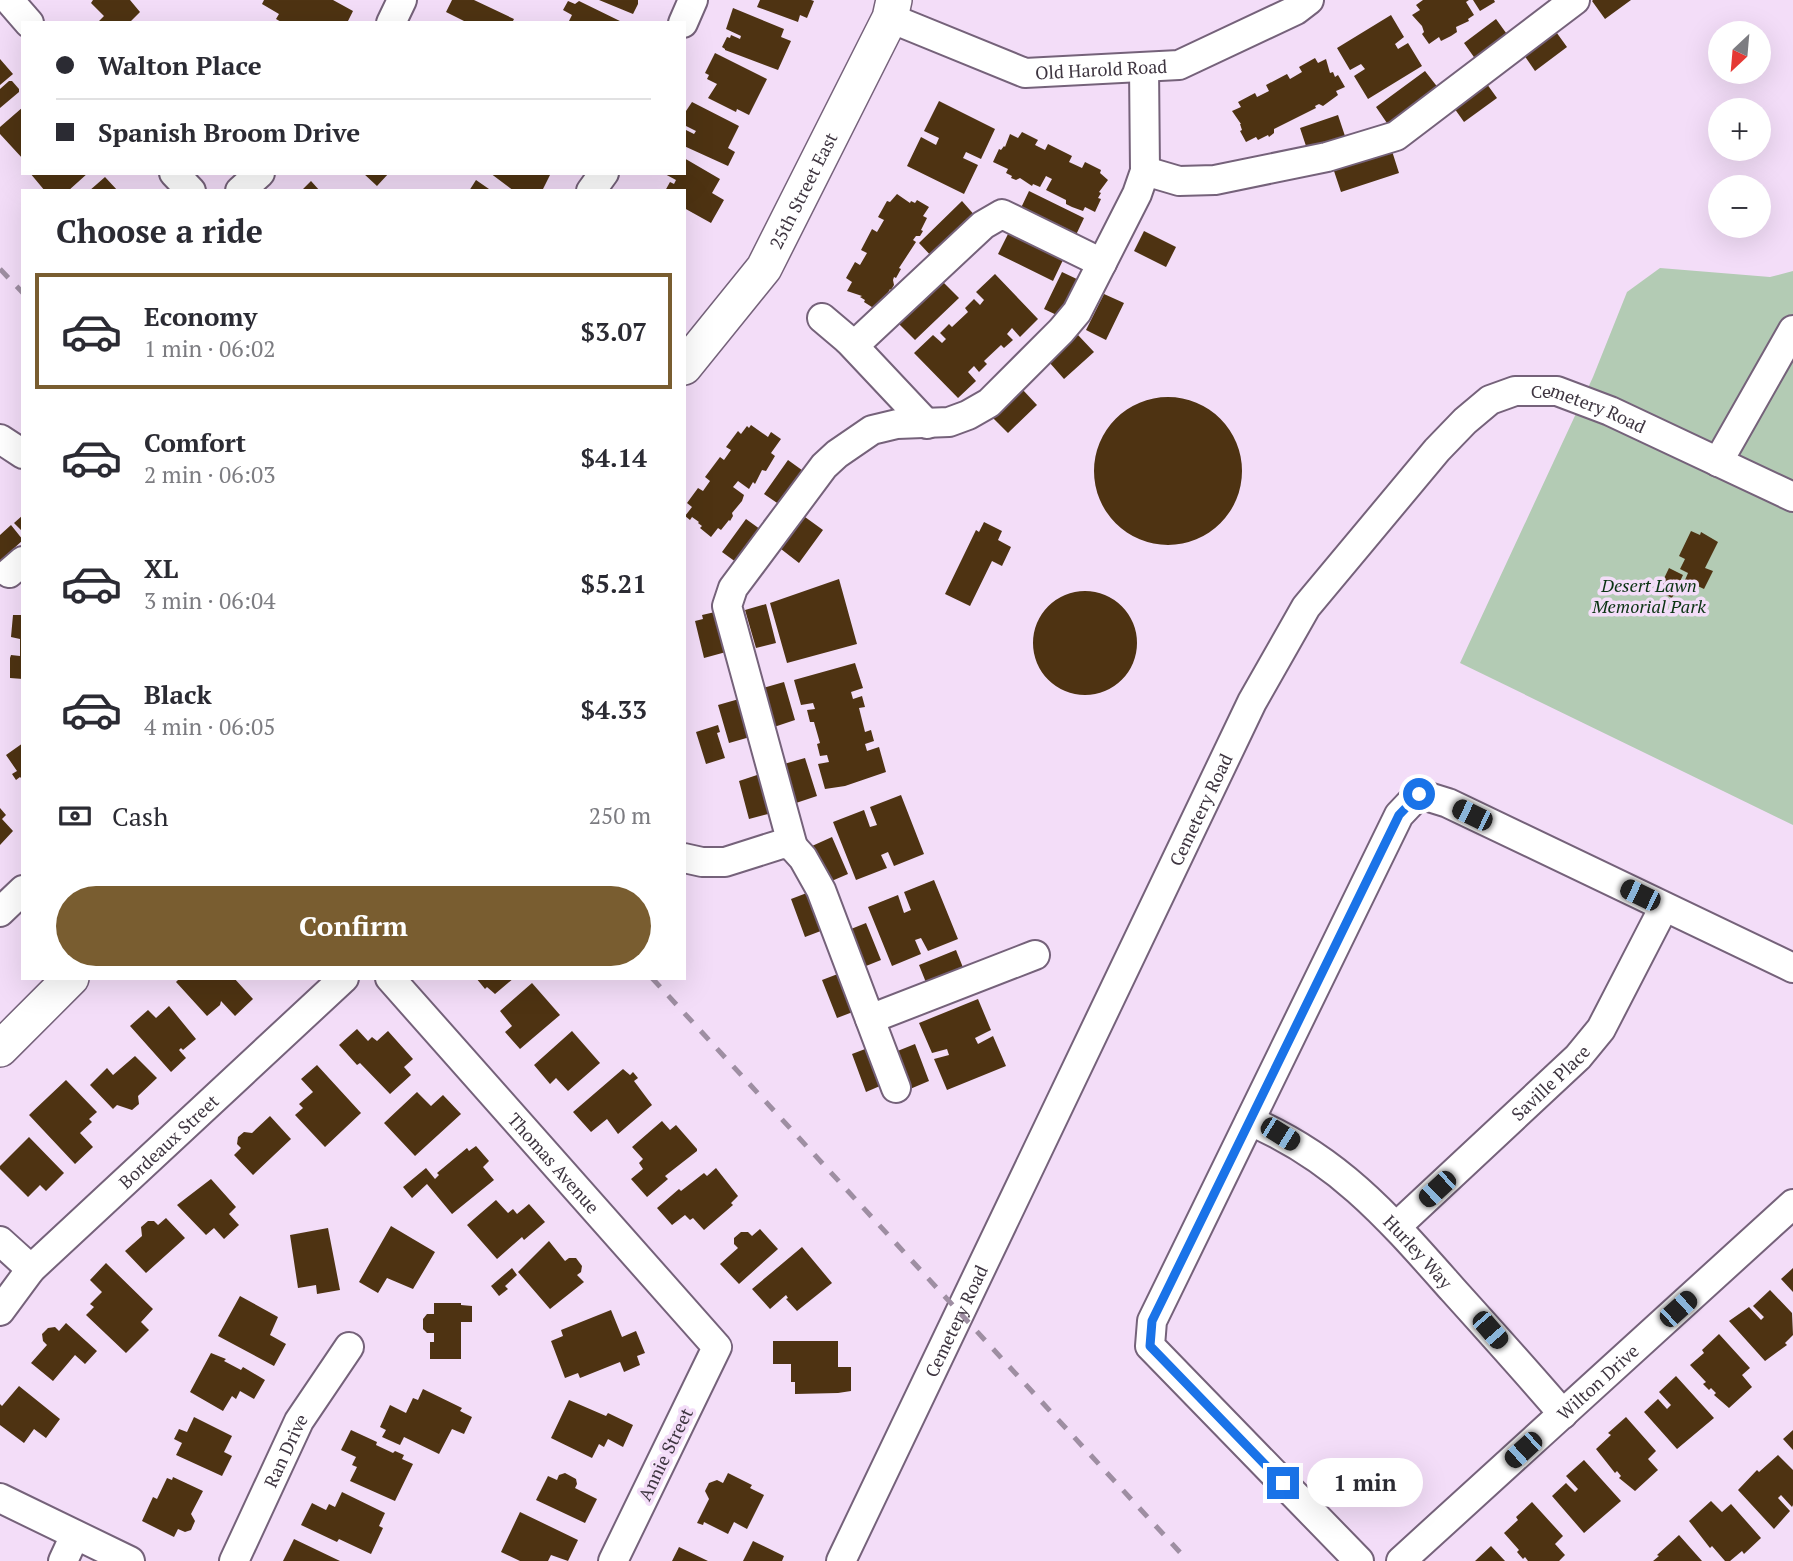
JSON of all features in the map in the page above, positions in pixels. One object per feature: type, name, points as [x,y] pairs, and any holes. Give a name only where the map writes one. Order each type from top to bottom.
[{"type":"main road","name":"25th Street East","points":[[686,365],[764,268],[892,9]]},
{"type":"main road","points":[[0,1049],[69,980]]},
{"type":"street","points":[[392,21],[402,0]]},
{"type":"street","points":[[684,21],[693,0]]},
{"type":"street","name":"Old Harold Road","points":[[892,9],[1025,72],[1179,65],[1296,10],[1309,0]]},
{"type":"street","points":[[1145,171],[1179,181],[1215,180],[1327,157],[1396,136],[1575,0]]},
{"type":"street","points":[[793,847],[727,606],[729,598],[824,466],[837,454],[872,430],[897,424],[927,424],[958,419],[989,403],[1077,312],[1137,194],[1145,171],[1144,67]]},
{"type":"street","points":[[176,175],[189,189]]},
{"type":"street","points":[[242,189],[258,175]]},
{"type":"street","points":[[848,340],[856,343],[860,341],[983,225],[1002,214],[1102,263]]},
{"type":"street","points":[[822,318],[848,340],[927,424]]},
{"type":"street","points":[[1718,462],[1793,330]]},
{"type":"street","name":"Cemetery Road","points":[[841,1561],[1252,702],[1306,607],[1437,450],[1490,400],[1515,391],[1557,391],[1610,411],[1793,497]]},
{"type":"street","points":[[0,439],[21,453]]},
{"type":"street","points":[[1359,1561],[1150,1346],[1152,1321],[1399,815],[1419,794],[1448,803],[1793,968]]},
{"type":"street","points":[[686,858],[725,862],[779,844],[785,843],[793,847],[803,858],[821,890],[896,1088]]},
{"type":"street","name":"Saville Place","points":[[1397,1226],[1578,1057],[1594,1038],[1664,907]]},
{"type":"street","points":[[870,1019],[1035,954]]},
{"type":"street","name":"Bordeaux Street","points":[[0,1311],[31,1269],[342,980]]},
{"type":"street","name":"Thomas Avenue","points":[[392,980],[716,1347]]},
{"type":"street","name":"Hurley Way","points":[[1250,1121],[1280,1134],[1329,1164],[1361,1191],[1397,1226],[1563,1414]]},
{"type":"street","name":"Wilton Drive","points":[[1401,1561],[1793,1204]]},
{"type":"street","points":[[0,1241],[31,1269]]},
{"type":"street","name":"Ran Drive","points":[[234,1561],[299,1421],[349,1347]]},
{"type":"street","name":"Annie Street","points":[[613,1561],[716,1347]]},
{"type":"street","points":[[0,1498],[130,1561]]},
{"type":"street","points":[[63,1561],[75,1535]]},
{"type":"green space","name":"Desert Lawn Memorial Park","points":[[1660,268],[1770,277],[1793,271],[1793,825],[1460,663],[1593,377],[1627,292]]},
{"type":"building","points":[[93,0],[130,0],[140,12],[131,21],[99,21],[104,16],[91,3]]},
{"type":"building","points":[[264,0],[333,0],[353,11],[348,21],[280,21],[276,19],[279,14],[262,4]]},
{"type":"building","points":[[452,0],[474,0],[514,19],[464,21],[446,12]]},
{"type":"building","points":[[599,0],[638,0],[638,4],[633,14]]},
{"type":"building","points":[[760,0],[814,1],[807,18],[800,15],[798,22],[757,7]]},
{"type":"building","points":[[1423,0],[1469,0],[1466,2],[1474,15],[1469,21],[1456,27],[1457,32],[1451,36],[1441,41],[1439,37],[1429,44],[1422,34],[1422,26],[1412,15],[1420,10],[1416,5]]},
{"type":"building","points":[[1473,0],[1494,0],[1495,2],[1480,11]]},
{"type":"building","points":[[1593,0],[1631,0],[1605,19]]},
{"type":"building","points":[[568,1],[575,4],[579,1],[620,21],[569,21],[572,15],[563,10]]},
{"type":"building","points":[[733,8],[784,29],[781,37],[791,41],[778,70],[722,47],[727,37],[730,38],[731,35],[740,39],[741,36],[726,29]]},
{"type":"building","points":[[1391,15],[1404,37],[1395,44],[1398,49],[1408,43],[1422,66],[1368,99],[1354,76],[1365,69],[1361,64],[1350,70],[1337,48]]},
{"type":"building","points":[[1496,19],[1509,37],[1476,60],[1464,43]]},
{"type":"building","points":[[1554,29],[1567,47],[1535,71],[1522,52]]},
{"type":"building","points":[[715,53],[767,79],[749,115],[737,109],[736,112],[708,98],[717,84],[707,79],[709,75],[705,73]]},
{"type":"building","points":[[1315,58],[1318,63],[1326,59],[1330,73],[1333,72],[1335,77],[1338,75],[1345,87],[1336,91],[1338,95],[1323,106],[1319,104],[1274,129],[1274,133],[1269,137],[1268,135],[1258,140],[1256,137],[1246,142],[1240,131],[1241,124],[1232,111],[1241,107],[1238,102],[1255,93],[1257,97],[1269,91],[1266,85],[1287,74],[1290,79],[1302,72],[1299,67]]},
{"type":"building","points":[[0,59],[13,74],[0,85]]},
{"type":"building","points":[[1425,71],[1439,89],[1389,126],[1376,107]]},
{"type":"building","points":[[1484,80],[1497,98],[1464,122],[1452,105]]},
{"type":"building","points":[[12,81],[19,92],[0,108],[0,89]]},
{"type":"building","points":[[939,101],[995,129],[981,159],[966,152],[963,158],[978,165],[964,194],[907,166],[921,137],[936,145],[939,138],[924,131]]},
{"type":"building","points":[[692,102],[739,126],[728,148],[735,152],[728,166],[686,147],[686,130],[694,134],[696,131],[686,126],[686,111]]},
{"type":"building","points":[[21,109],[21,157],[0,134],[0,127]]},
{"type":"building","points":[[1338,115],[1346,139],[1308,152],[1300,128]]},
{"type":"building","points":[[1022,132],[1038,140],[1035,145],[1045,150],[1048,144],[1072,156],[1069,162],[1082,168],[1085,162],[1101,170],[1100,173],[1108,180],[1099,192],[1101,193],[1098,198],[1101,199],[1095,212],[1085,207],[1083,211],[1072,207],[1066,204],[1066,200],[1046,190],[1052,179],[1046,176],[1040,187],[1033,184],[1032,186],[1020,178],[1011,178],[1012,176],[1006,173],[1008,169],[993,162],[999,149],[1005,147],[1010,134],[1018,138]]},
{"type":"building","points":[[1392,151],[1399,173],[1341,192],[1334,171]]},
{"type":"building","points":[[686,159],[720,179],[712,193],[724,200],[711,223],[686,209],[686,189],[666,189],[670,182],[674,184],[676,180],[667,175],[686,175]]},
{"type":"building","points":[[32,175],[86,175],[70,189],[43,189]]},
{"type":"building","points":[[365,175],[387,175],[377,186]]},
{"type":"building","points":[[493,175],[550,175],[543,189],[511,189]]},
{"type":"building","points":[[105,177],[116,189],[91,189]]},
{"type":"building","points":[[476,180],[489,189],[470,189]]},
{"type":"building","points":[[311,181],[318,189],[303,189]]},
{"type":"building","points":[[1029,191],[1084,218],[1075,237],[1020,210]]},
{"type":"building","points":[[897,194],[910,203],[917,200],[929,207],[923,216],[927,218],[921,230],[923,231],[913,240],[916,242],[899,268],[901,269],[896,278],[894,277],[894,285],[875,309],[864,302],[860,297],[862,296],[847,291],[852,282],[846,278],[855,262],[860,265],[867,253],[861,250],[872,229],[877,232],[884,220],[878,217],[887,201],[890,202]]},
{"type":"building","points":[[962,201],[977,218],[934,259],[919,243]]},
{"type":"building","points":[[1144,231],[1176,247],[1166,267],[1134,251]]},
{"type":"building","points":[[1008,234],[1063,260],[1053,281],[998,254]]},
{"type":"building","points":[[1062,272],[1081,281],[1063,318],[1044,309]]},
{"type":"building","points":[[995,274],[1038,319],[1020,337],[1012,328],[1007,334],[1013,340],[1004,348],[1001,345],[984,361],[987,364],[979,372],[974,366],[968,372],[976,381],[958,398],[914,353],[933,335],[942,343],[946,339],[940,333],[949,324],[952,327],[968,312],[965,308],[974,299],[980,305],[984,300],[976,292]]},
{"type":"building","points":[[943,282],[959,298],[915,340],[899,324]]},
{"type":"building","points":[[1104,294],[1124,303],[1106,340],[1086,330]]},
{"type":"building","points":[[1078,335],[1094,352],[1064,379],[1049,362]]},
{"type":"building","points":[[1022,389],[1037,405],[1008,433],[993,418]]},
{"type":"building","points":[[1168,397],[1196,403],[1220,419],[1236,443],[1242,471],[1236,499],[1220,523],[1196,539],[1168,545],[1140,539],[1116,523],[1100,499],[1094,471],[1100,443],[1116,419],[1140,403]]},
{"type":"building","points":[[751,425],[768,437],[771,432],[781,439],[771,453],[775,456],[766,471],[762,470],[755,484],[753,482],[749,489],[738,481],[733,487],[744,495],[742,501],[732,513],[730,521],[721,530],[718,528],[711,537],[700,528],[702,526],[699,522],[686,517],[692,507],[687,503],[698,488],[703,491],[710,481],[705,477],[720,457],[724,460],[731,450],[726,447],[738,431],[741,434],[747,426],[749,428]]},
{"type":"building","points":[[788,460],[806,473],[783,507],[764,494]]},
{"type":"building","points":[[21,517],[21,530],[14,523]]},
{"type":"building","points":[[805,517],[823,530],[799,563],[781,549]]},
{"type":"building","points":[[746,519],[764,532],[740,565],[722,552]]},
{"type":"building","points":[[984,522],[1002,531],[998,540],[1011,547],[1002,566],[992,561],[970,606],[945,594],[976,530],[979,532]]},
{"type":"building","points":[[11,525],[21,538],[21,542],[0,561],[0,535]]},
{"type":"building","points":[[1691,531],[1700,535],[1701,532],[1718,542],[1705,568],[1713,571],[1704,589],[1685,580],[1688,573],[1680,569],[1685,559],[1679,556]]},
{"type":"building","points":[[1669,568],[1683,575],[1672,598],[1658,591]]},
{"type":"building","points":[[839,579],[857,644],[787,663],[770,603]]},
{"type":"building","points":[[1085,591],[1105,595],[1122,606],[1133,623],[1137,643],[1133,663],[1122,680],[1105,691],[1085,695],[1065,691],[1048,680],[1037,663],[1033,643],[1037,623],[1048,606],[1065,595]]},
{"type":"building","points":[[766,604],[776,643],[756,648],[745,610]]},
{"type":"building","points":[[715,612],[726,652],[704,658],[695,621],[703,619],[702,615]]},
{"type":"building","points":[[13,615],[21,615],[21,679],[10,678],[11,655],[20,656],[20,639],[11,637]]},
{"type":"building","points":[[855,663],[863,688],[851,692],[853,699],[862,696],[865,707],[859,708],[865,732],[871,730],[874,741],[865,744],[867,751],[879,747],[886,772],[845,786],[825,789],[818,764],[829,762],[827,755],[820,756],[817,744],[820,743],[814,722],[810,722],[807,710],[815,709],[813,703],[801,705],[794,680]]},
{"type":"building","points":[[784,682],[795,720],[774,727],[763,688]]},
{"type":"building","points":[[739,699],[750,737],[729,743],[718,705]]},
{"type":"building","points":[[718,725],[720,732],[717,733],[725,758],[706,764],[696,732]]},
{"type":"building","points":[[21,744],[21,778],[16,780],[12,774],[17,771],[6,755]]},
{"type":"building","points":[[805,758],[817,796],[796,803],[784,764]]},
{"type":"building","points":[[760,774],[772,813],[749,819],[739,781]]},
{"type":"building","points":[[901,795],[924,854],[894,866],[888,852],[881,855],[887,868],[856,880],[833,822],[864,810],[870,827],[877,825],[870,807]]},
{"type":"building","points":[[0,808],[6,815],[2,819],[13,831],[0,845]]},
{"type":"building","points":[[832,837],[848,874],[827,883],[812,846]]},
{"type":"building","points":[[934,880],[958,939],[928,951],[921,938],[915,940],[921,954],[892,966],[868,907],[898,895],[904,913],[911,910],[904,892]]},
{"type":"building","points":[[812,891],[826,929],[805,937],[791,899]]},
{"type":"building","points":[[866,923],[881,960],[861,968],[846,931]]},
{"type":"building","points":[[956,950],[964,970],[927,985],[919,965]]},
{"type":"building","points":[[843,972],[858,1010],[837,1018],[822,980]]},
{"type":"building","points":[[236,980],[253,999],[235,1016],[221,1001],[207,1016],[176,982]]},
{"type":"building","points":[[478,980],[512,980],[495,994],[487,987],[485,989]]},
{"type":"building","points":[[532,983],[560,1015],[520,1049],[505,1032],[512,1026],[500,1011]]},
{"type":"building","points":[[978,999],[991,1030],[975,1038],[978,1044],[993,1036],[1006,1066],[947,1090],[934,1059],[949,1055],[947,1049],[932,1053],[919,1023]]},
{"type":"building","points":[[169,1006],[196,1039],[183,1050],[179,1050],[186,1058],[171,1072],[130,1026],[148,1010],[156,1018]]},
{"type":"building","points":[[357,1029],[368,1041],[372,1037],[377,1041],[388,1031],[413,1059],[404,1067],[411,1075],[390,1094],[339,1045]]},
{"type":"building","points":[[572,1031],[600,1063],[568,1091],[556,1078],[550,1084],[534,1065]]},
{"type":"building","points":[[915,1044],[929,1081],[910,1089],[895,1052]]},
{"type":"building","points":[[873,1046],[887,1083],[866,1092],[852,1054]]},
{"type":"building","points":[[135,1056],[157,1078],[138,1096],[139,1104],[132,1110],[117,1105],[113,1109],[90,1085],[107,1068],[113,1075]]},
{"type":"building","points":[[317,1065],[361,1113],[325,1147],[295,1115],[303,1108],[299,1104],[313,1092],[301,1079]]},
{"type":"building","points":[[623,1069],[630,1075],[633,1072],[638,1078],[634,1081],[652,1105],[618,1134],[607,1119],[591,1132],[573,1112]]},
{"type":"building","points":[[66,1080],[97,1112],[89,1119],[92,1122],[80,1133],[93,1147],[75,1164],[29,1115]]},
{"type":"building","points":[[417,1092],[431,1106],[443,1095],[461,1114],[415,1156],[384,1123]]},
{"type":"building","points":[[270,1116],[291,1139],[253,1175],[234,1155],[241,1148],[237,1144],[238,1137],[244,1132],[252,1133]]},
{"type":"building","points":[[662,1121],[670,1130],[676,1125],[697,1151],[665,1176],[668,1179],[647,1197],[631,1179],[643,1169],[639,1163],[643,1159],[632,1147]]},
{"type":"building","points":[[29,1137],[64,1173],[46,1191],[40,1185],[28,1197],[0,1166]]},
{"type":"building","points":[[476,1146],[489,1161],[483,1167],[494,1180],[452,1214],[427,1184],[412,1198],[403,1187],[426,1168],[435,1179],[439,1175],[437,1173],[467,1148],[469,1151]]},
{"type":"building","points":[[716,1168],[738,1196],[731,1203],[733,1205],[704,1230],[693,1218],[690,1220],[685,1215],[672,1225],[657,1208],[679,1189],[681,1191],[704,1173],[707,1176]]},
{"type":"building","points":[[211,1179],[236,1207],[229,1214],[239,1225],[224,1239],[214,1228],[206,1235],[177,1205]]},
{"type":"building","points":[[496,1200],[508,1213],[513,1209],[517,1214],[529,1204],[545,1222],[524,1240],[522,1237],[497,1259],[467,1225]]},
{"type":"building","points":[[166,1218],[185,1238],[146,1273],[125,1251],[142,1236],[141,1227],[148,1221],[154,1221],[158,1225]]},
{"type":"building","points":[[391,1226],[435,1252],[413,1289],[387,1278],[378,1293],[359,1282]]},
{"type":"building","points":[[328,1228],[340,1290],[317,1294],[316,1285],[298,1288],[290,1235]]},
{"type":"building","points":[[760,1229],[778,1249],[739,1284],[720,1264],[738,1248],[734,1244],[734,1238],[741,1232],[748,1232],[752,1236]]},
{"type":"building","points":[[549,1241],[565,1261],[576,1258],[582,1266],[577,1275],[584,1282],[550,1309],[518,1272]]},
{"type":"building","points":[[802,1247],[832,1283],[797,1311],[786,1299],[786,1295],[770,1309],[752,1289]]},
{"type":"building","points":[[106,1263],[153,1309],[141,1322],[149,1330],[126,1353],[86,1315],[94,1307],[90,1304],[102,1292],[90,1280]]},
{"type":"building","points":[[512,1268],[517,1275],[505,1286],[508,1289],[499,1296],[491,1286]]},
{"type":"building","points":[[1793,1268],[1793,1292],[1781,1279]]},
{"type":"building","points":[[1770,1290],[1792,1313],[1793,1335],[1785,1343],[1787,1345],[1765,1361],[1729,1321],[1749,1307],[1761,1320],[1764,1317],[1753,1306]]},
{"type":"building","points":[[240,1296],[278,1317],[270,1335],[286,1344],[274,1366],[218,1336]]},
{"type":"building","points":[[434,1303],[461,1303],[472,1306],[472,1322],[461,1322],[461,1359],[430,1359],[430,1342],[434,1342],[434,1333],[427,1333],[423,1329],[423,1319],[427,1314],[434,1314]]},
{"type":"building","points":[[611,1310],[622,1337],[636,1331],[645,1353],[637,1356],[640,1365],[624,1372],[620,1362],[580,1378],[578,1373],[565,1378],[551,1341],[563,1336],[561,1330]]},
{"type":"building","points":[[66,1323],[97,1351],[85,1364],[75,1355],[53,1381],[31,1363],[47,1345],[42,1334],[48,1328],[55,1327],[59,1331]]},
{"type":"building","points":[[1719,1334],[1750,1368],[1742,1375],[1752,1387],[1729,1408],[1714,1395],[1716,1393],[1711,1388],[1709,1390],[1703,1384],[1706,1382],[1690,1365]]},
{"type":"building","points":[[773,1341],[838,1341],[838,1367],[851,1367],[851,1391],[795,1394],[795,1382],[791,1382],[791,1364],[773,1364]]},
{"type":"building","points":[[211,1353],[265,1380],[254,1399],[240,1391],[236,1399],[232,1396],[223,1411],[190,1392]]},
{"type":"building","points":[[1676,1376],[1714,1418],[1677,1449],[1644,1412],[1658,1399],[1667,1409],[1671,1405],[1659,1392]]},
{"type":"building","points":[[19,1386],[60,1419],[46,1438],[34,1429],[24,1443],[0,1425],[0,1404],[2,1406]]},
{"type":"building","points":[[423,1389],[462,1408],[460,1411],[472,1417],[464,1434],[452,1429],[439,1454],[404,1437],[400,1445],[382,1437],[386,1430],[380,1427],[390,1405],[406,1413],[413,1398],[418,1400]]},
{"type":"building","points":[[569,1400],[633,1425],[623,1447],[608,1439],[604,1447],[599,1444],[592,1458],[551,1438]]},
{"type":"building","points":[[194,1417],[232,1436],[224,1452],[232,1456],[222,1476],[176,1455],[182,1443],[174,1439],[179,1429],[187,1432]]},
{"type":"building","points":[[1626,1417],[1656,1451],[1648,1459],[1658,1470],[1635,1491],[1619,1478],[1621,1476],[1617,1471],[1615,1473],[1596,1449],[1611,1435],[1608,1433]]},
{"type":"building","points":[[351,1430],[377,1442],[376,1445],[404,1455],[402,1459],[413,1464],[395,1501],[350,1481],[357,1467],[352,1465],[356,1457],[341,1450]]},
{"type":"building","points":[[1793,1430],[1793,1450],[1783,1439]]},
{"type":"building","points":[[1778,1455],[1793,1470],[1793,1505],[1792,1507],[1781,1495],[1778,1498],[1790,1511],[1774,1529],[1738,1490],[1757,1470],[1759,1472]]},
{"type":"building","points":[[1584,1460],[1621,1501],[1584,1533],[1552,1496],[1566,1483],[1575,1492],[1578,1489],[1566,1476]]},
{"type":"building","points":[[565,1473],[576,1479],[575,1488],[597,1499],[585,1523],[536,1500],[548,1476],[557,1480],[559,1475]]},
{"type":"building","points":[[728,1473],[752,1485],[750,1488],[764,1495],[747,1529],[734,1522],[728,1534],[704,1522],[703,1525],[697,1523],[709,1499],[705,1491],[709,1483],[717,1480],[723,1483]]},
{"type":"building","points":[[173,1477],[203,1491],[191,1514],[195,1521],[191,1530],[185,1532],[178,1529],[174,1537],[142,1521],[153,1497],[157,1499],[167,1478],[172,1480]]},
{"type":"building","points":[[342,1492],[385,1513],[379,1526],[383,1528],[371,1554],[301,1525],[312,1503],[326,1510],[329,1504],[335,1507]]},
{"type":"building","points":[[1711,1501],[1722,1512],[1731,1504],[1761,1538],[1744,1554],[1742,1551],[1730,1561],[1725,1561],[1712,1546],[1710,1548],[1689,1521]]},
{"type":"building","points":[[1532,1502],[1563,1536],[1555,1544],[1565,1555],[1559,1561],[1528,1561],[1525,1557],[1523,1559],[1504,1533]]},
{"type":"building","points":[[520,1512],[578,1540],[568,1561],[551,1555],[548,1561],[520,1561],[501,1552]]},
{"type":"building","points":[[1679,1535],[1702,1561],[1653,1561],[1659,1556],[1657,1555]]},
{"type":"building","points":[[294,1539],[340,1561],[283,1561]]},
{"type":"building","points":[[753,1541],[784,1556],[782,1561],[743,1561]]},
{"type":"building","points":[[1491,1546],[1505,1561],[1475,1561]]},
{"type":"building","points":[[679,1547],[708,1561],[672,1561]]},
{"type":"railway","points":[[0,269],[21,291]]},
{"type":"railway","points":[[654,980],[1188,1561]]},
{"type":"route","points":[[1283,1483],[1150,1346],[1152,1321],[1399,815],[1419,794]]}]
